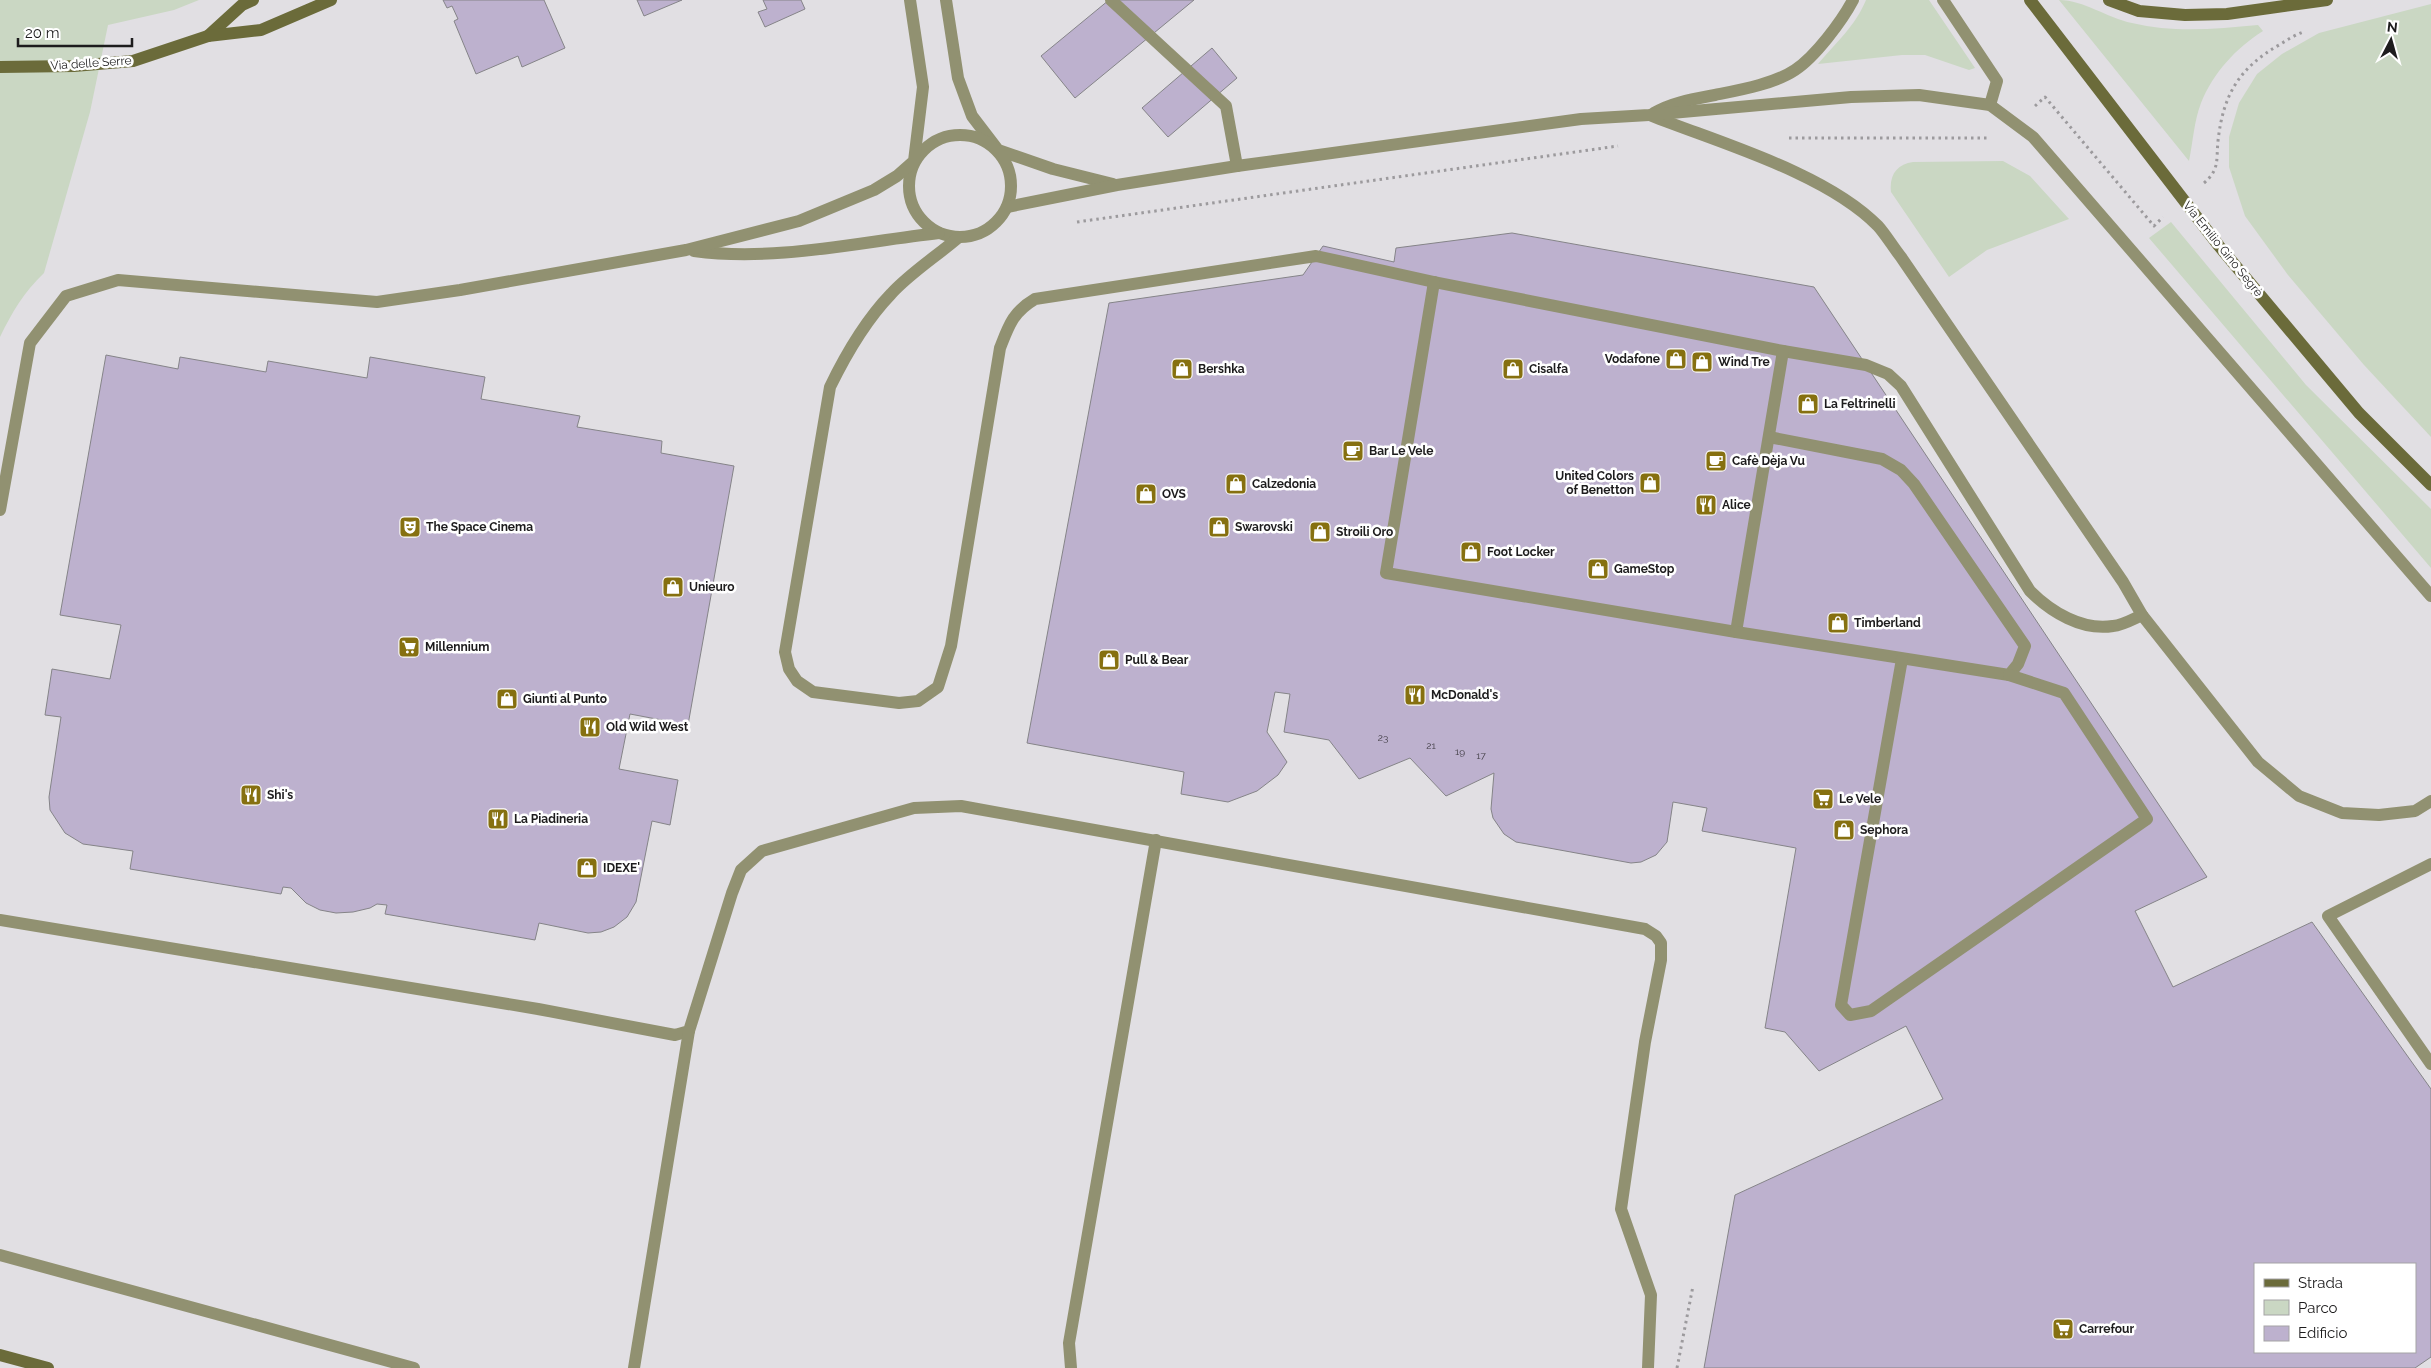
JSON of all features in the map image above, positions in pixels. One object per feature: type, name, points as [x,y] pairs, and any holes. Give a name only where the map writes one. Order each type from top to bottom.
[{"type":"street","name":"Via delle Serre","points":[[208,36],[242,5],[253,0]]},
{"type":"street","name":"Via delle Serre","points":[[0,67],[74,66],[133,62],[208,36],[261,30],[331,0]]},
{"type":"street","name":"Via Emilio Gino Segrè","points":[[2030,0],[2219,246],[2359,413],[2431,485]]},
{"type":"street","points":[[2109,0],[2139,10],[2185,15],[2227,14],[2327,0]]},
{"type":"street","points":[[0,1355],[48,1368]]},
{"type":"lane","points":[[910,0],[923,87],[914,161],[909,176],[908,191],[912,207],[920,219],[939,233]]},
{"type":"lane","points":[[686,250],[724,255],[760,255],[939,233],[959,237],[974,236],[988,230],[999,220],[1007,207],[1011,192],[1011,177],[1006,163],[998,150],[972,116],[958,78],[946,0]]},
{"type":"lane","points":[[1111,0],[1226,106],[1237,166]]},
{"type":"lane","points":[[1649,115],[1668,105],[1754,87],[1795,70],[1821,44],[1846,14],[1853,0]]},
{"type":"lane","points":[[1943,0],[1997,81],[1990,106]]},
{"type":"lane","points":[[1007,207],[1117,185],[1237,166],[1581,119],[1649,115],[1851,97],[1919,96],[1990,106],[2033,137],[2431,596]]},
{"type":"lane","points":[[1649,115],[1798,174],[1849,202],[1878,226],[2117,574],[2142,615],[2258,762],[2299,796],[2342,813],[2379,816],[2415,811],[2431,801]]},
{"type":"lane","points":[[0,510],[3,478],[30,343],[66,296],[118,280],[377,302],[460,290],[686,250],[799,221],[848,202],[897,176],[914,161],[924,148],[938,139],[953,134],[969,135],[985,140],[998,150],[1053,169],[1117,185]]},
{"type":"lane","points":[[959,237],[892,293],[864,328],[845,357],[830,387],[785,652],[789,669],[797,681],[814,692],[899,703],[918,701],[938,687],[951,646],[1000,348],[1009,323],[1021,307],[1035,299],[1316,256],[1434,282],[1783,351],[1866,365],[1888,374],[1901,386],[2030,591],[2046,607],[2076,622],[2098,627],[2114,626],[2142,615]]},
{"type":"lane","points":[[1434,282],[1386,572],[1736,632],[1902,658],[2008,676],[2064,693],[2147,819],[1872,1011],[1850,1015],[1841,1005],[1902,658]]},
{"type":"lane","points":[[1736,632],[1783,351]]},
{"type":"lane","points":[[1769,438],[1882,460],[1901,470],[1914,484],[2026,646],[2018,664],[2008,676]]},
{"type":"lane","points":[[634,1368],[689,1031],[741,870],[762,851],[914,808],[961,806],[1645,929],[1656,936],[1661,943],[1661,960],[1645,1042],[1621,1209],[1651,1295],[1648,1368]]},
{"type":"lane","points":[[1071,1368],[1069,1343],[1156,840]]},
{"type":"lane","points":[[2431,864],[2328,916],[2431,1064]]},
{"type":"lane","points":[[0,920],[538,1009],[675,1035],[689,1031]]},
{"type":"lane","points":[[0,1255],[414,1368]]},
{"type":"path","points":[[2209,179],[2216,169],[2221,123],[2232,86],[2246,68],[2270,50],[2306,31]]},
{"type":"path","points":[[1779,138],[1995,138],[2045,97],[2154,226],[2165,215]]},
{"type":"path","points":[[1068,224],[1621,145]]},
{"type":"path","points":[[1678,1368],[1693,1286]]},
{"type":"green space","points":[[0,0],[199,0],[174,10],[108,25],[90,112],[44,273],[19,303],[0,337]]},
{"type":"green space","points":[[1866,0],[1929,0],[1975,68],[1969,70],[1925,55],[1902,55],[1818,64],[1857,18]]},
{"type":"green space","points":[[2059,0],[2077,3],[2123,21],[2148,26],[2195,29],[2258,25],[2263,31],[2235,53],[2212,81],[2201,103],[2195,124],[2189,161]]},
{"type":"green space","points":[[2431,4],[2431,437],[2364,365],[2288,275],[2245,216],[2229,167],[2229,137],[2239,103],[2257,74],[2282,54],[2319,33]]},
{"type":"green space","points":[[2003,161],[2030,176],[2069,219],[1987,250],[1949,277],[1891,192],[1891,180],[1895,171],[1907,163],[1913,162]]},
{"type":"green space","points":[[2171,222],[2306,385],[2431,509],[2431,568],[2149,238]]},
{"type":"building","points":[[443,0],[544,0],[565,48],[522,67],[518,56],[476,74],[454,21],[458,19],[452,6],[447,8]]},
{"type":"building","points":[[637,0],[682,0],[644,16]]},
{"type":"building","points":[[763,0],[801,0],[805,9],[765,27],[758,12],[767,9]]},
{"type":"building","points":[[1109,0],[1194,0],[1075,98],[1041,56]]},
{"type":"building","points":[[1212,48],[1237,78],[1168,137],[1142,108]]},
{"type":"building","name":"Le Vele","points":[[1512,233],[1814,287],[2207,877],[2135,911],[2173,987],[2312,922],[2431,1089],[2431,1357],[2415,1368],[1704,1368],[1735,1195],[1943,1099],[1906,1026],[1819,1071],[1785,1032],[1765,1028],[1796,848],[1702,831],[1707,808],[1673,802],[1667,842],[1656,855],[1641,862],[1631,863],[1516,842],[1504,834],[1493,818],[1491,809],[1494,773],[1446,796],[1410,758],[1359,779],[1329,740],[1284,732],[1290,694],[1275,692],[1267,732],[1287,762],[1278,775],[1257,791],[1228,802],[1181,794],[1184,772],[1027,743],[1109,303],[1303,275],[1323,246],[1394,262],[1396,248]]},
{"type":"building","name":"Millennium","points":[[106,355],[178,369],[180,357],[266,372],[268,361],[367,378],[370,357],[485,377],[481,399],[580,416],[577,427],[662,441],[661,453],[734,466],[688,725],[630,714],[619,769],[678,780],[670,825],[652,821],[636,902],[627,917],[614,927],[601,932],[588,933],[539,923],[535,940],[385,914],[387,905],[377,904],[370,908],[353,912],[336,913],[320,910],[306,903],[291,888],[283,887],[281,894],[130,869],[133,851],[83,844],[65,833],[50,810],[49,797],[61,717],[45,715],[52,669],[110,679],[121,625],[60,615]]},
{"type":"place","name":"Vodafone","points":[[1676,359]]},
{"type":"place","name":"Wind Tre","points":[[1702,362]]},
{"type":"place","name":"Bershka","points":[[1182,369]]},
{"type":"place","name":"Cisalfa","points":[[1513,369]]},
{"type":"place","name":"La Feltrinelli","points":[[1808,404]]},
{"type":"place","name":"Bar Le Vele","points":[[1353,451]]},
{"type":"place","name":"Cafè Dèja Vu","points":[[1716,461]]},
{"type":"place","name":"United Colors of Benetton","points":[[1650,483]]},
{"type":"place","name":"Calzedonia","points":[[1236,484]]},
{"type":"place","name":"OVS","points":[[1146,494]]},
{"type":"place","name":"Alice","points":[[1706,505]]},
{"type":"place","name":"The Space Cinema","points":[[410,527]]},
{"type":"place","name":"Swarovski","points":[[1219,527]]},
{"type":"place","name":"Stroili Oro","points":[[1320,532]]},
{"type":"place","name":"Foot Locker","points":[[1471,552]]},
{"type":"place","name":"GameStop","points":[[1598,569]]},
{"type":"place","name":"Unieuro","points":[[673,587]]},
{"type":"place","name":"Timberland","points":[[1838,623]]},
{"type":"place","name":"Millennium","points":[[409,647]]},
{"type":"place","name":"Pull & Bear","points":[[1109,660]]},
{"type":"place","name":"McDonald's","points":[[1415,695]]},
{"type":"place","name":"Giunti al Punto","points":[[507,699]]},
{"type":"place","name":"Old Wild West","points":[[590,727]]},
{"type":"place","name":"Shi's","points":[[251,795]]},
{"type":"place","name":"Le Vele","points":[[1823,799]]},
{"type":"place","name":"La Piadineria","points":[[498,819]]},
{"type":"place","name":"Sephora","points":[[1844,830]]},
{"type":"place","name":"IDEXE'","points":[[587,868]]},
{"type":"place","name":"Carrefour","points":[[2063,1329]]}]
